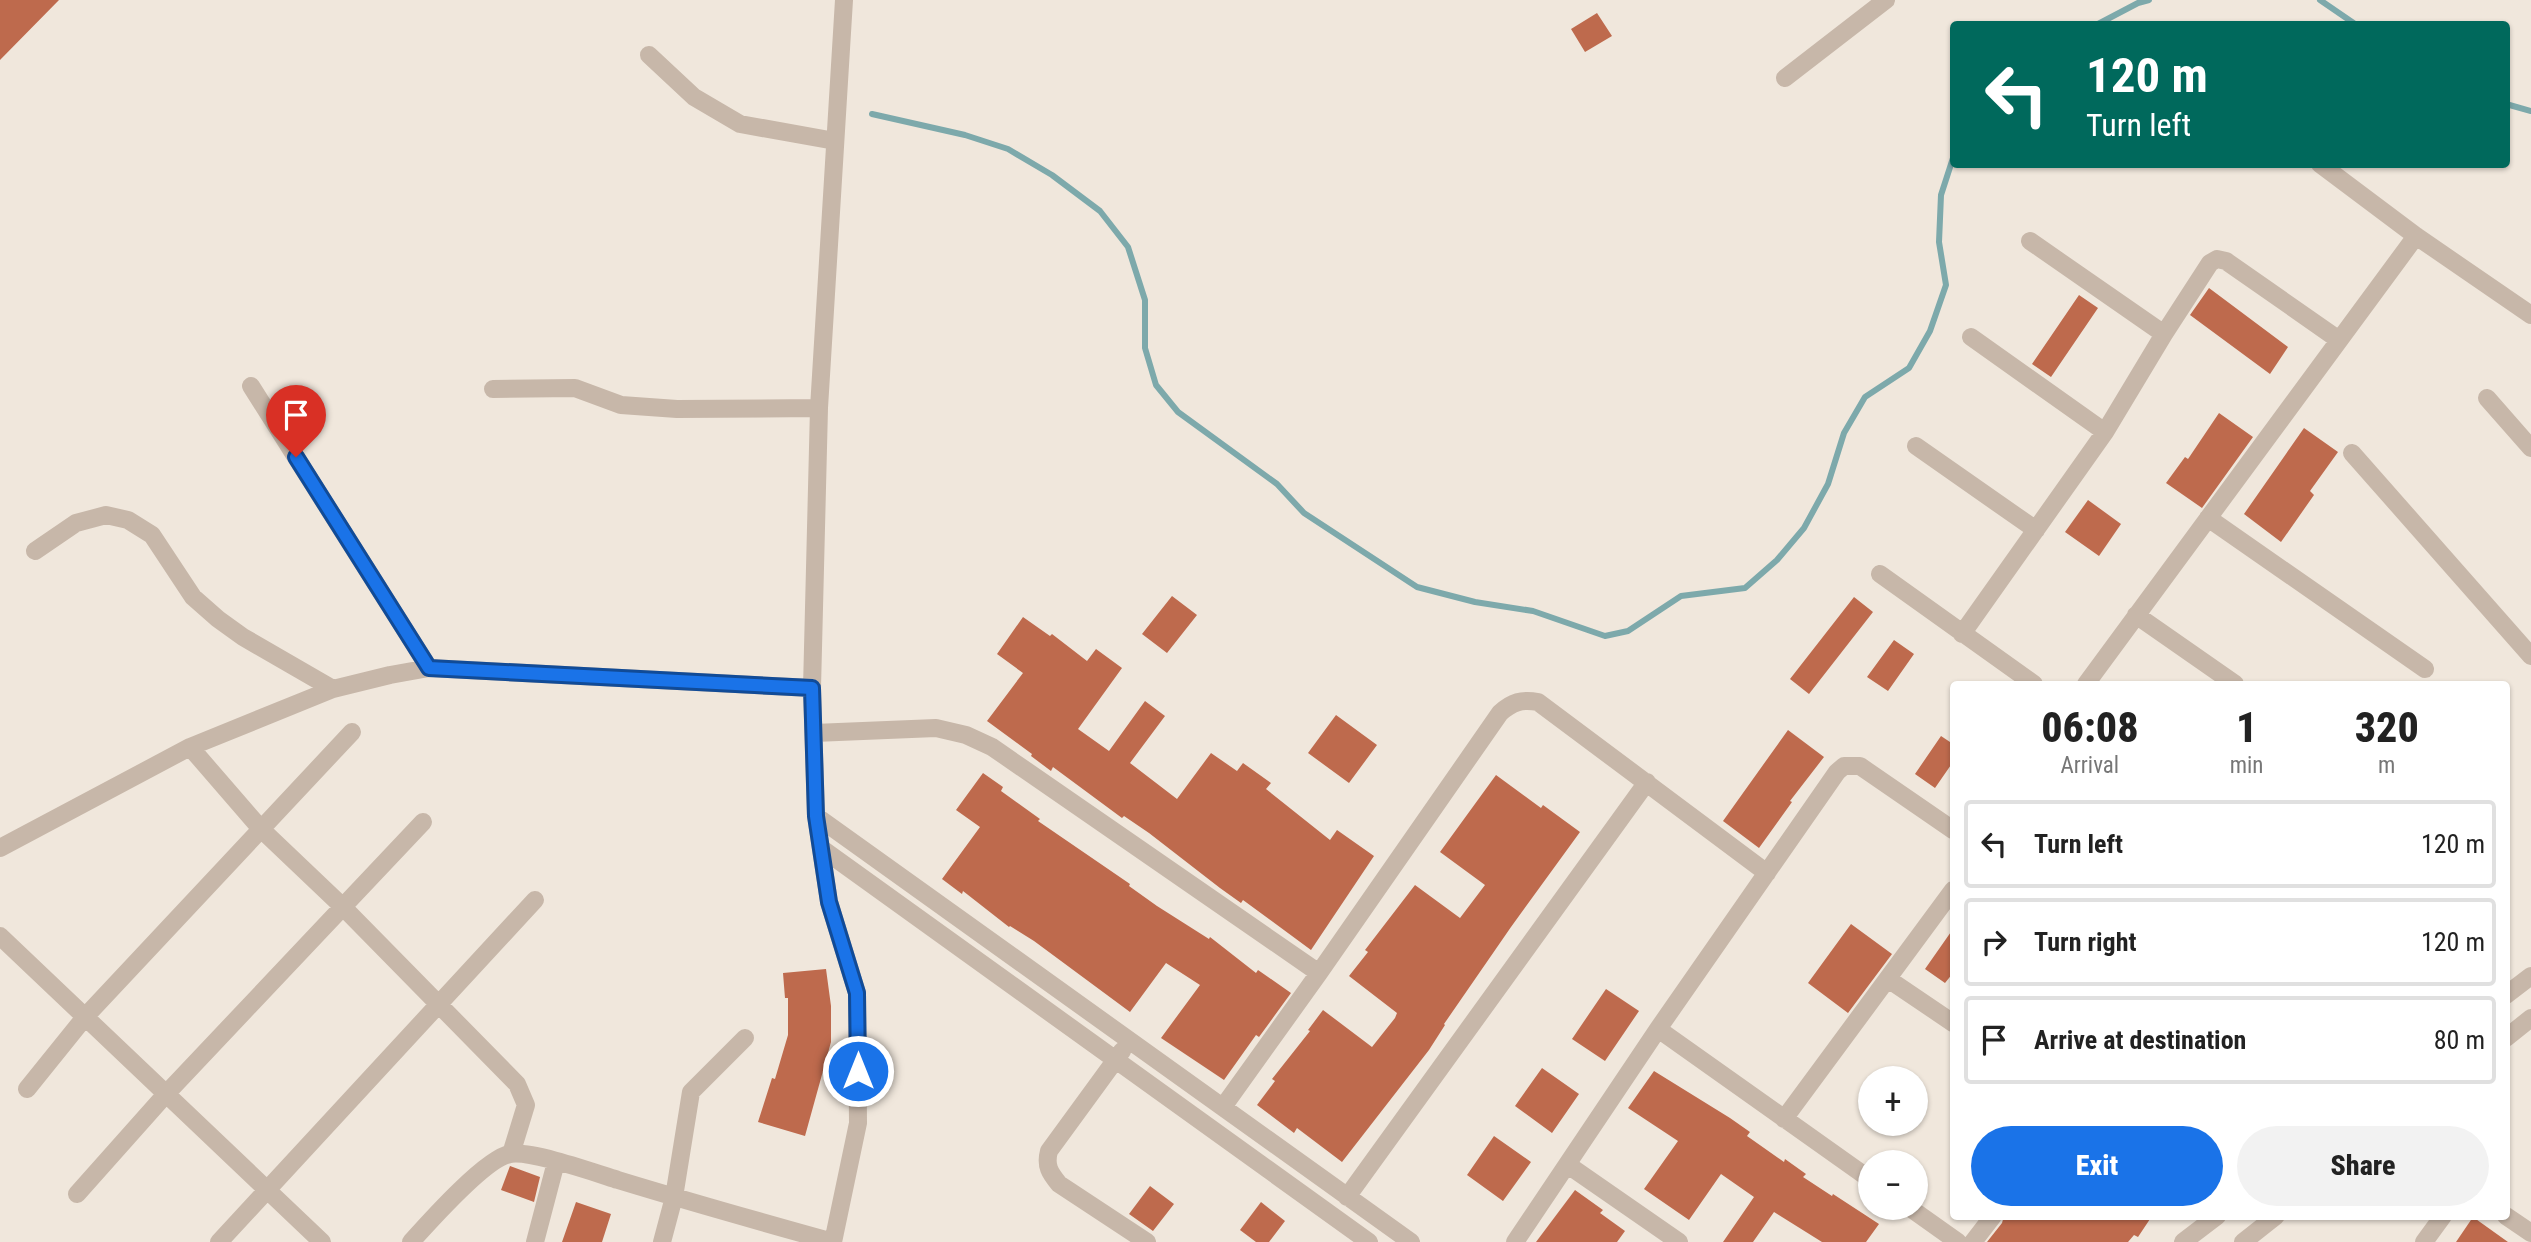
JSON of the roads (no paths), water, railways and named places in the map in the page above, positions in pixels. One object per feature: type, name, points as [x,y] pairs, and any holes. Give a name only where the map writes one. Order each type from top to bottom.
[{"type":"street","points":[[411,1242],[479,1174],[495,1160],[510,1154],[556,1162],[833,1242],[858,1122],[857,993],[829,902],[816,816],[812,688],[819,408],[844,0]]},
{"type":"street","points":[[1785,78],[1886,0]]},
{"type":"street","points":[[649,55],[694,97],[740,124],[835,141]]},
{"type":"street","points":[[2324,168],[2416,236],[2531,315]]},
{"type":"street","points":[[2088,681],[2416,236]]},
{"type":"street","points":[[2030,241],[2164,334]]},
{"type":"street","points":[[1962,634],[2105,432],[2210,263],[2217,259],[2226,261],[2339,341]]},
{"type":"street","points":[[1971,337],[2105,432]]},
{"type":"street","points":[[251,386],[429,668]]},
{"type":"street","points":[[493,389],[576,388],[621,405],[677,409],[819,408]]},
{"type":"street","points":[[2487,398],[2531,448]]},
{"type":"street","points":[[1916,446],[2036,530]]},
{"type":"street","points":[[2352,453],[2531,656]]},
{"type":"street","points":[[35,551],[76,523],[106,515],[128,520],[152,535],[193,597],[218,619],[243,637],[333,689]]},
{"type":"street","points":[[2208,518],[2425,669]]},
{"type":"street","points":[[1880,574],[2030,681]]},
{"type":"street","points":[[2136,615],[2231,681]]},
{"type":"street","points":[[0,848],[190,747],[333,689],[390,674],[429,668],[812,688]]},
{"type":"street","points":[[1223,1107],[1320,973],[1500,713],[1509,705],[1525,699],[1538,702],[1767,873]]},
{"type":"street","points":[[814,733],[936,728],[975,739],[992,747],[1320,973]]},
{"type":"street","points":[[27,1089],[85,1017],[352,732]]},
{"type":"street","points":[[190,747],[261,829],[343,906],[517,1084],[526,1105],[510,1154]]},
{"type":"street","points":[[1515,1242],[1658,1029],[1837,772],[1844,766],[1860,766],[1950,828]]},
{"type":"street","points":[[1348,1197],[1647,782]]},
{"type":"street","points":[[816,816],[1411,1242]]},
{"type":"street","points":[[77,1194],[166,1094],[423,822]]},
{"type":"street","points":[[821,848],[1369,1242]]},
{"type":"street","points":[[1784,1119],[1950,894]]},
{"type":"street","points":[[219,1242],[535,900]]},
{"type":"street","points":[[0,936],[322,1242]]},
{"type":"street","points":[[2510,993],[2531,976]]},
{"type":"street","points":[[1888,979],[1950,1021]]},
{"type":"street","points":[[2510,1035],[2531,1018]]},
{"type":"street","points":[[1658,1029],[1858,1171]]},
{"type":"street","points":[[662,1242],[674,1197],[691,1092],[745,1038]]},
{"type":"street","points":[[1131,1040],[1049,1152],[1046,1161],[1050,1173],[1059,1184],[1147,1242]]},
{"type":"street","points":[[535,1242],[556,1162]]},
{"type":"street","points":[[1568,1166],[1679,1242]]},
{"type":"street","points":[[2510,1219],[2531,1233]]},
{"type":"street","points":[[1927,1220],[1958,1242]]},
{"type":"street","points":[[1973,1242],[1990,1220]]},
{"type":"street","points":[[2183,1242],[2212,1220]]},
{"type":"street","points":[[2246,1240],[2271,1220]]},
{"type":"street","points":[[2424,1242],[2440,1220]]},
{"type":"waterway","points":[[2104,21],[2149,0]]},
{"type":"waterway","points":[[2320,0],[2351,21]]},
{"type":"waterway","points":[[2510,105],[2531,111]]},
{"type":"waterway","points":[[872,114],[965,135],[1008,149],[1052,175],[1100,211],[1128,247],[1145,300],[1145,348],[1156,385],[1178,412],[1277,484],[1304,513],[1417,587],[1475,602],[1533,611],[1605,636],[1628,631],[1681,596],[1745,588],[1777,560],[1804,528],[1828,484],[1844,433],[1865,397],[1909,368],[1930,331],[1946,285],[1939,242],[1941,195],[1950,167]]}]
